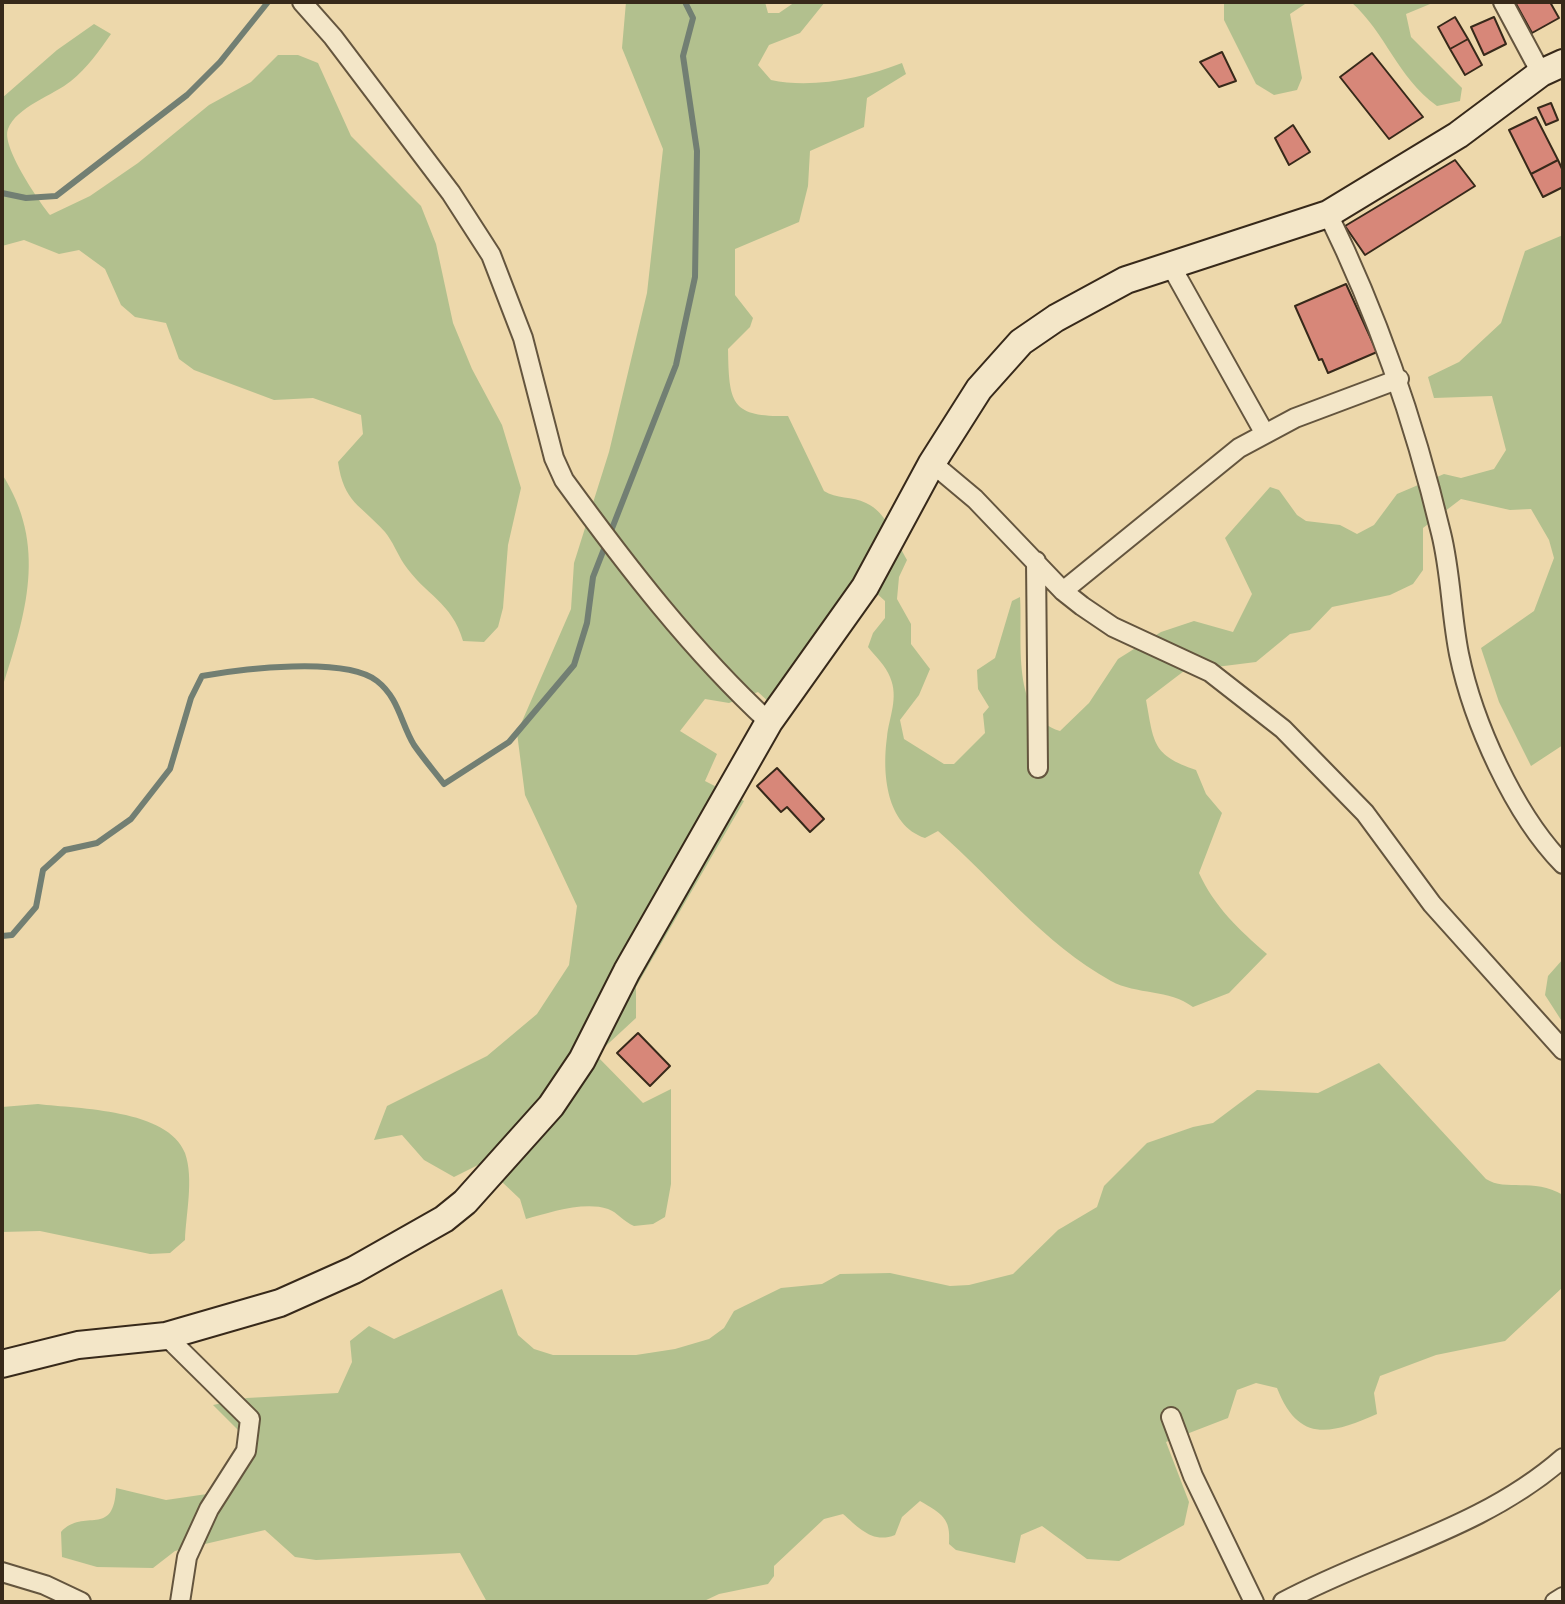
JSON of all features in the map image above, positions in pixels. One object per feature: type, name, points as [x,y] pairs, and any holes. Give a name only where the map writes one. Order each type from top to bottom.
[{"type":"main road","points":[[2,1364],[78,1345],[166,1336],[280,1303],[354,1270],[444,1219],[465,1202],[551,1106],[582,1060],[627,971],[769,722],[865,587],[932,463],[979,389],[1021,342],[1056,318],[1126,280],[1328,214],[1458,135],[1552,68]]},
{"type":"street","points":[[302,2],[333,37],[451,193],[491,255],[523,338],[554,458],[564,480],[689,639],[732,688],[769,722]]},
{"type":"street","points":[[1503,2],[1552,68]]},
{"type":"street","points":[[1328,214],[1383,334],[1399,379],[1442,536],[1457,642],[1472,704],[1528,818],[1563,864]]},
{"type":"street","points":[[1171,266],[1265,434]]},
{"type":"street","points":[[1063,591],[1192,483],[1239,448],[1295,418],[1399,379]]},
{"type":"street","points":[[932,463],[975,499],[1063,591],[1113,627],[1210,672],[1283,729],[1365,813],[1432,904],[1563,1050]]},
{"type":"street","points":[[1036,561],[1038,768]]},
{"type":"street","points":[[166,1336],[250,1419],[246,1451],[209,1509],[187,1557],[180,1602]]},
{"type":"street","points":[[1171,1417],[1193,1476],[1254,1602]]},
{"type":"street","points":[[1283,1602],[1481,1515],[1515,1496],[1563,1458]]},
{"type":"street","points":[[2,1572],[45,1585],[81,1602]]},
{"type":"street","points":[[1555,1602],[1563,1597]]},
{"type":"green space","points":[[626,2],[765,2],[768,13],[779,13],[795,2],[825,2],[800,33],[769,45],[758,65],[771,80],[820,83],[902,63],[906,74],[867,98],[864,127],[810,151],[808,186],[799,222],[735,249],[735,295],[753,318],[750,327],[728,349],[729,368],[732,395],[737,404],[755,414],[788,416],[824,491],[873,507],[895,536],[907,560],[899,577],[897,599],[911,624],[911,644],[930,669],[919,695],[900,720],[904,739],[944,764],[954,764],[985,733],[983,714],[989,707],[978,689],[977,670],[995,658],[1012,601],[1020,597],[1022,674],[1026,693],[1033,710],[1044,723],[1060,731],[1089,703],[1118,659],[1161,632],[1194,621],[1233,632],[1252,594],[1225,538],[1270,487],[1279,490],[1297,515],[1306,521],[1340,525],[1357,534],[1374,525],[1397,494],[1444,474],[1461,478],[1494,469],[1506,450],[1492,396],[1434,398],[1428,377],[1459,362],[1501,323],[1525,251],[1563,235],[1563,745],[1531,766],[1499,702],[1481,648],[1534,611],[1554,558],[1549,540],[1531,509],[1510,510],[1461,499],[1423,528],[1423,570],[1413,584],[1390,595],[1332,607],[1310,630],[1290,634],[1256,662],[1184,671],[1146,700],[1151,727],[1163,753],[1196,770],[1206,794],[1222,813],[1199,873],[1228,917],[1267,954],[1229,993],[1193,1007],[1174,997],[1121,985],[1086,966],[1021,911],[938,831],[925,838],[902,822],[890,796],[885,766],[894,700],[893,685],[886,669],[868,647],[873,633],[885,618],[885,601],[874,591],[784,716],[758,692],[729,703],[705,699],[680,731],[717,754],[705,781],[744,801],[636,987],[636,1018],[596,1055],[643,1103],[671,1089],[671,1184],[665,1217],[653,1224],[634,1226],[611,1210],[588,1206],[526,1219],[520,1199],[482,1163],[454,1177],[424,1160],[402,1135],[374,1140],[387,1106],[487,1056],[537,1014],[569,965],[577,906],[525,795],[517,733],[571,609],[574,563],[609,452],[647,293],[663,149],[622,48]]},
{"type":"green space","points":[[1224,2],[1308,2],[1290,14],[1302,78],[1297,90],[1274,95],[1256,84],[1224,20]]},
{"type":"green space","points":[[1351,2],[1435,2],[1406,14],[1411,37],[1462,88],[1460,101],[1437,106],[1423,94]]},
{"type":"green space","points":[[94,24],[111,34],[93,59],[71,81],[19,114],[8,129],[7,137],[15,160],[50,215],[90,196],[138,163],[209,105],[251,82],[278,55],[298,55],[318,63],[351,136],[421,206],[436,244],[453,323],[472,369],[502,425],[521,488],[508,545],[503,608],[498,627],[484,642],[463,641],[452,617],[412,575],[385,532],[354,502],[344,486],[338,462],[363,434],[361,415],[313,398],[274,400],[194,370],[179,359],[166,323],[135,317],[121,305],[105,269],[79,250],[59,254],[24,240],[2,246],[2,98],[57,50]]},
{"type":"green space","points":[[2,474],[25,527],[29,554],[25,607],[2,689]]},
{"type":"green space","points":[[1563,959],[1563,1023],[1545,995],[1548,976]]},
{"type":"green space","points":[[1379,1063],[1486,1179],[1494,1183],[1541,1187],[1563,1195],[1563,1287],[1505,1341],[1436,1355],[1380,1376],[1374,1393],[1377,1414],[1345,1426],[1318,1430],[1306,1426],[1295,1418],[1277,1388],[1256,1383],[1237,1390],[1228,1418],[1166,1442],[1189,1502],[1184,1525],[1119,1561],[1087,1559],[1042,1526],[1021,1535],[1015,1563],[956,1550],[949,1544],[947,1522],[920,1501],[902,1517],[895,1535],[887,1537],[867,1533],[843,1514],[824,1519],[774,1566],[774,1576],[768,1584],[719,1594],[702,1602],[487,1602],[460,1553],[316,1560],[295,1557],[265,1530],[175,1551],[153,1568],[97,1567],[62,1557],[61,1532],[79,1522],[104,1518],[114,1504],[116,1488],[166,1500],[207,1494],[245,1437],[213,1405],[247,1398],[338,1393],[352,1362],[350,1341],[369,1326],[394,1339],[502,1289],[518,1335],[534,1349],[553,1355],[636,1355],[675,1349],[709,1339],[724,1328],[734,1311],[781,1288],[822,1284],[840,1274],[890,1273],[950,1286],[969,1285],[1013,1274],[1058,1230],[1097,1207],[1104,1186],[1147,1143],[1213,1123],[1257,1090],[1318,1093]]},
{"type":"green space","points":[[38,1104],[98,1110],[142,1119],[161,1127],[175,1138],[188,1163],[185,1240],[170,1253],[150,1254],[40,1231],[2,1232],[2,1107]]},
{"type":"building","points":[[1515,2],[1550,2],[1559,18],[1532,33]]},
{"type":"building","points":[[1455,17],[1468,39],[1450,49],[1438,27]]},
{"type":"building","points":[[1494,17],[1506,44],[1484,55],[1471,27]]},
{"type":"building","points":[[1468,39],[1482,65],[1465,75],[1450,49]]},
{"type":"building","points":[[1222,52],[1236,81],[1219,87],[1200,62]]},
{"type":"building","points":[[1372,53],[1423,117],[1389,139],[1340,77]]},
{"type":"building","points":[[1551,103],[1558,120],[1546,125],[1538,108]]},
{"type":"building","points":[[1536,117],[1558,160],[1531,174],[1509,130]]},
{"type":"building","points":[[1293,125],[1310,152],[1289,165],[1275,138]]},
{"type":"building","points":[[1455,160],[1475,186],[1365,255],[1345,226]]},
{"type":"building","points":[[1558,160],[1563,171],[1563,187],[1543,197],[1531,174]]},
{"type":"building","points":[[1346,284],[1377,352],[1328,373],[1295,306]]},
{"type":"building","points":[[777,768],[824,819],[810,832],[787,807],[781,812],[757,786]]},
{"type":"building","points":[[638,1033],[670,1066],[650,1086],[617,1053]]},
{"type":"waterway","points":[[2,193],[26,198],[56,196],[187,95],[220,62],[268,2]]},
{"type":"waterway","points":[[2,936],[12,935],[36,907],[43,870],[65,850],[97,843],[131,819],[170,769],[191,698],[202,676],[292,666],[362,673],[377,681],[390,695],[414,745],[444,784],[509,742],[574,665],[587,623],[593,577],[676,365],[695,277],[697,151],[683,56],[693,18],[685,2]]}]
